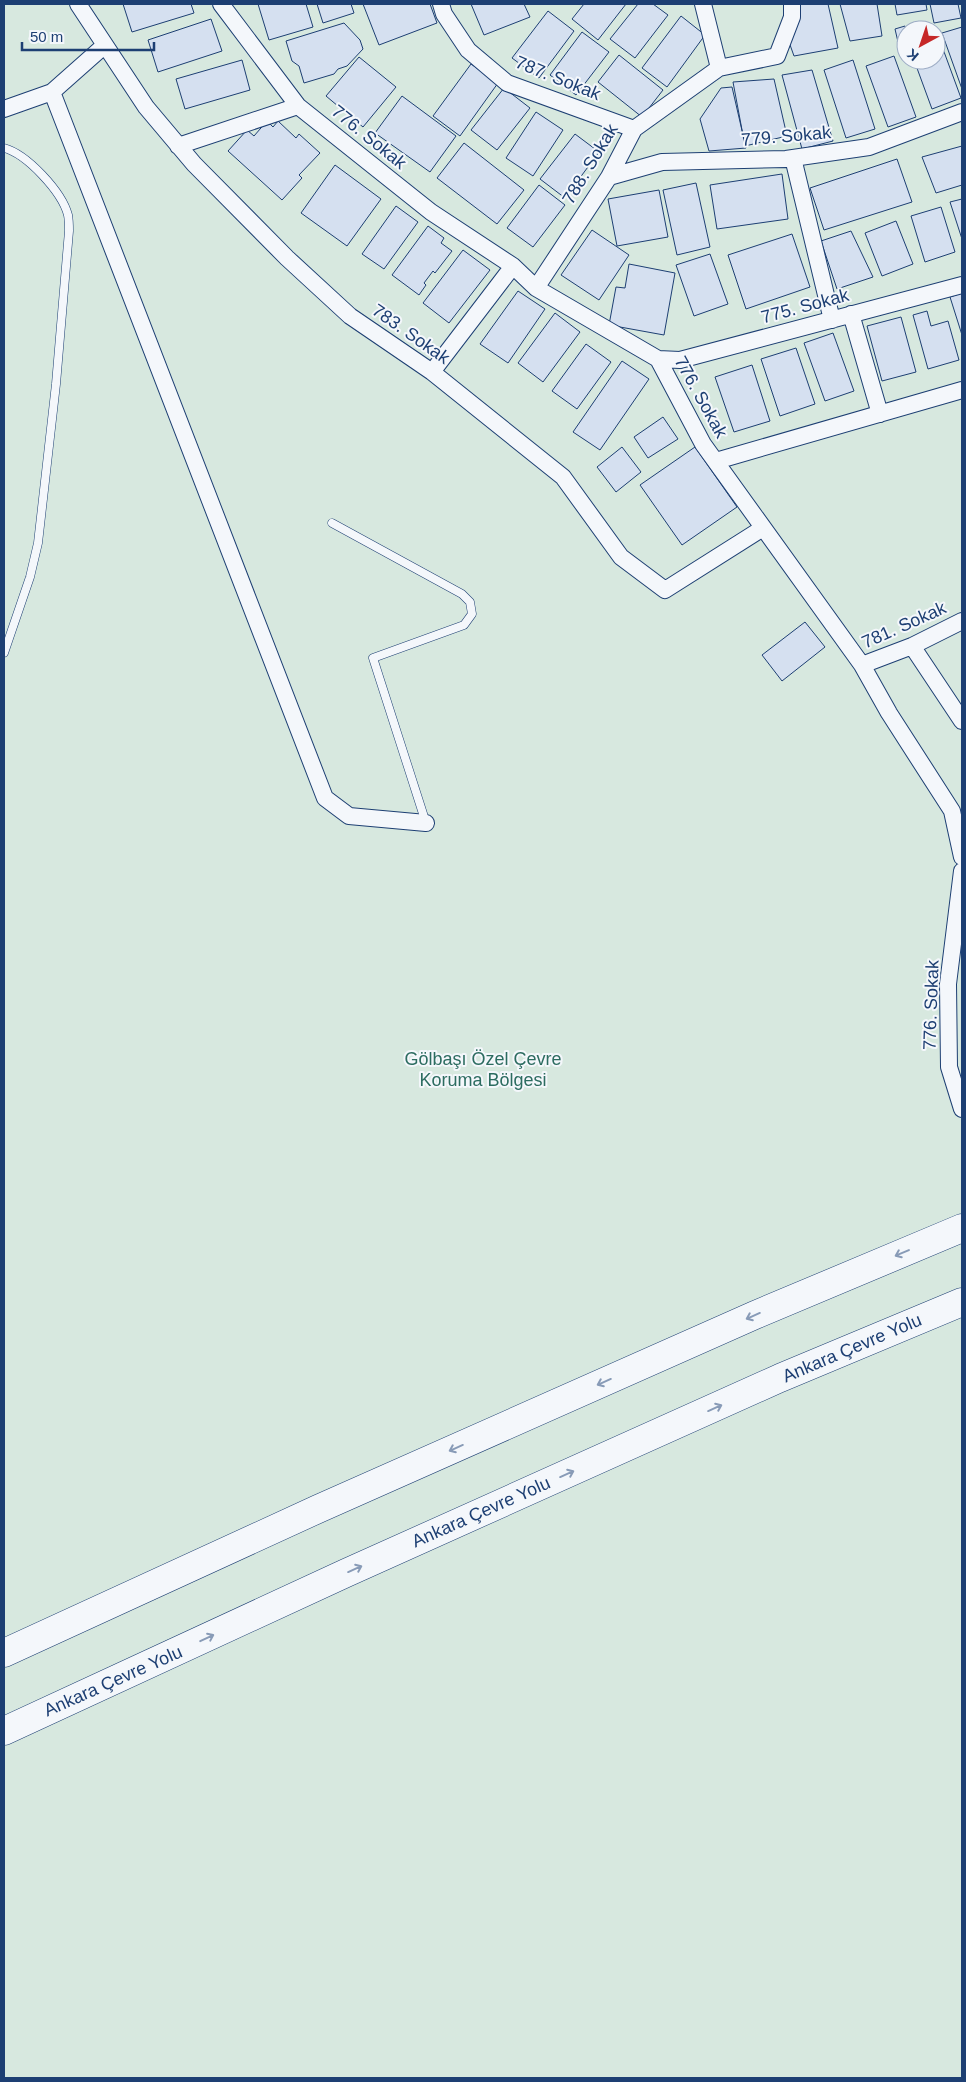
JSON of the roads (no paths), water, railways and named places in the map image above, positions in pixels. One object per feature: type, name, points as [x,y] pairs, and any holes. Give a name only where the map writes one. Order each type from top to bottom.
[{"type":"highway","points":[[4,1653],[318,1509],[755,1315],[955,1231]]},
{"type":"highway","name":"Ankara Çevre Yolu","points":[[4,1731],[355,1569],[780,1378],[962,1302]]},
{"type":"street","name":"783. Sokak","points":[[78,4],[146,107],[194,164],[286,258],[343,310],[432,372],[564,477],[621,557],[665,590],[763,528]]},
{"type":"street","name":"776. Sokak","points":[[221,4],[298,106],[431,212],[513,266],[536,288],[658,359],[703,444],[862,665],[889,713],[952,811],[962,857]]},
{"type":"street","name":"787. Sokak","points":[[442,4],[444,14],[468,50],[507,83],[634,129]]},
{"type":"street","points":[[703,4],[719,68],[777,56],[792,17],[792,4]]},
{"type":"street","points":[[4,108],[52,92],[105,45]]},
{"type":"street","name":"788. Sokak","points":[[536,288],[609,177],[634,129],[719,68]]},
{"type":"street","points":[[52,92],[325,798],[349,816],[426,823]]},
{"type":"street","points":[[178,146],[298,106]]},
{"type":"street","name":"779. Sokak","points":[[609,177],[662,162],[794,158],[869,146],[962,112]]},
{"type":"street","points":[[794,158],[832,320]]},
{"type":"street","points":[[432,372],[513,266]]},
{"type":"street","name":"775. Sokak","points":[[658,359],[680,360],[962,285]]},
{"type":"street","points":[[851,314],[880,414]]},
{"type":"street","points":[[716,461],[962,390]]},
{"type":"street","name":"781. Sokak","points":[[862,665],[912,646],[962,621]]},
{"type":"street","points":[[912,646],[962,721]]},
{"type":"street","name":"776. Sokak","points":[[962,871],[948,984],[950,1068],[962,1109]]},
{"type":"lane","points":[[4,148],[33,166],[47,180],[61,200],[68,215],[69,231],[56,384],[38,543],[30,577],[4,653]]},
{"type":"lane","points":[[332,523],[443,582],[462,594],[470,602],[472,614],[464,624],[373,658],[426,823]]},
{"type":"park label","name":"Gölbaşı Özel Çevre Koruma Bölgesi","points":[[483,1069]]}]
